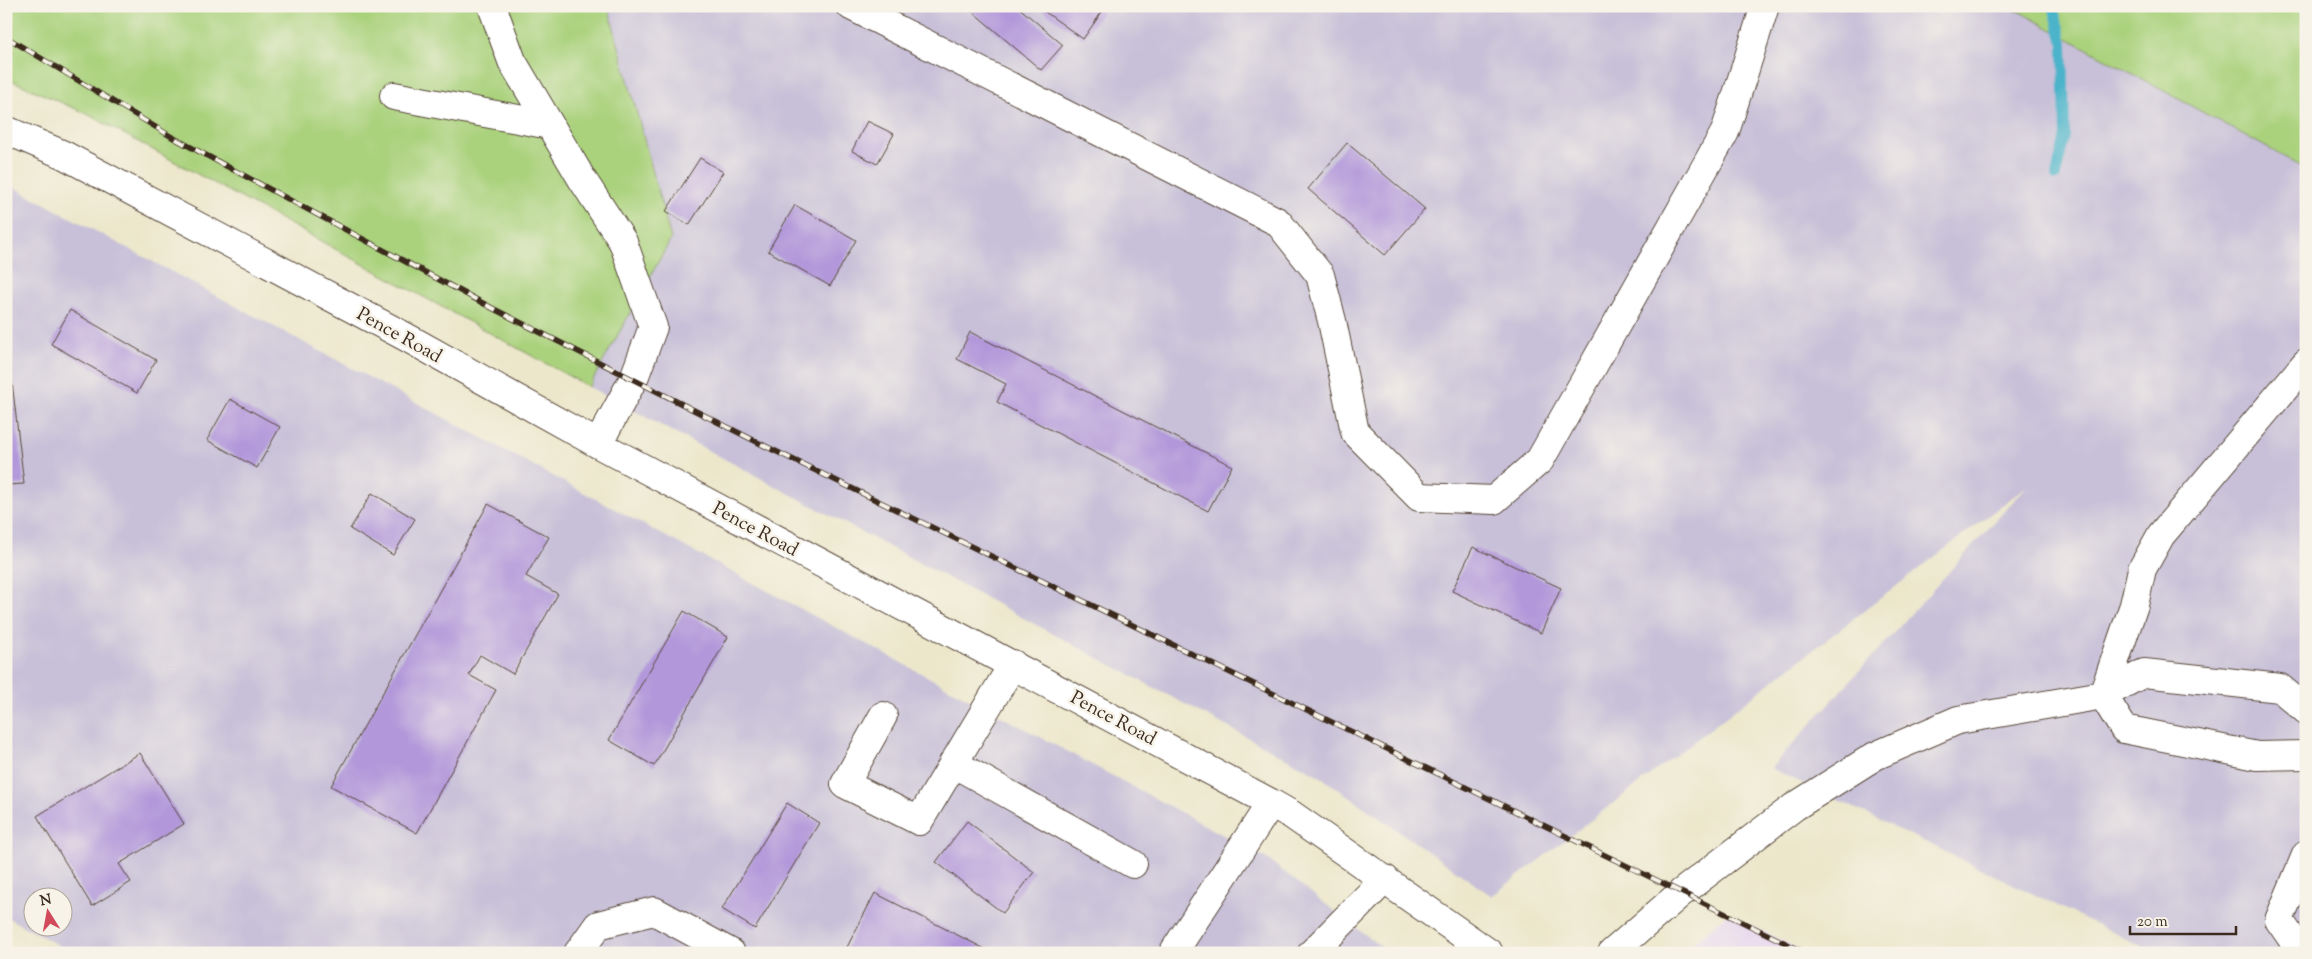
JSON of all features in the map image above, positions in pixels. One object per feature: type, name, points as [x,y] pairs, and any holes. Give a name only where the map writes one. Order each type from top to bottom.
[{"type":"street","points":[[492,6],[512,61],[623,242],[653,327],[634,378],[598,444]]},
{"type":"street","points":[[851,6],[1278,222],[1320,275],[1332,321],[1355,432],[1419,497],[1494,500],[1540,460],[1725,132],[1765,6]]},
{"type":"street","points":[[394,96],[550,125]]},
{"type":"street","name":"Pence Road","points":[[6,130],[64,155],[406,337],[598,444],[1014,664],[1292,814],[1489,953]]},
{"type":"street","points":[[2103,695],[2134,605],[2142,569],[2161,535],[2306,363]]},
{"type":"street","points":[[883,716],[844,784],[919,820],[1014,664]]},
{"type":"street","points":[[1612,953],[1681,893],[1794,807],[1875,756],[1958,720],[2103,695],[2144,674],[2184,676],[2280,688],[2306,710]]},
{"type":"street","points":[[2103,695],[2124,729],[2257,756],[2306,755]]},
{"type":"street","points":[[954,763],[1133,864]]},
{"type":"street","points":[[1173,953],[1271,803]]},
{"type":"street","points":[[2302,953],[2279,920],[2306,855]]},
{"type":"street","points":[[1312,953],[1385,879]]},
{"type":"street","points":[[578,953],[598,925],[654,911],[730,953]]},
{"type":"shaded area","points":[[608,6],[2009,6],[2306,169],[2306,953],[2156,953],[1771,768],[2027,486],[1492,896],[1318,775],[589,387],[671,238]]},
{"type":"shaded area","points":[[6,183],[1266,858],[1389,953],[73,953],[41,936],[72,936],[72,886],[22,886],[22,926],[6,917]]},
{"type":"shaded area","points":[[1728,914],[1806,953],[1681,953]]},
{"type":"green space","points":[[6,6],[608,6],[671,239],[589,387],[87,114],[6,78]]},
{"type":"green space","points":[[2009,6],[2306,6],[2306,169]]},
{"type":"building","points":[[966,6],[1017,6],[1063,45],[1041,70]]},
{"type":"building","points":[[1043,6],[1106,6],[1083,39],[1041,9]]},
{"type":"building","points":[[867,121],[894,134],[877,164],[852,151]]},
{"type":"building","points":[[1347,143],[1425,209],[1385,255],[1308,189]]},
{"type":"building","points":[[700,158],[723,172],[689,225],[666,211]]},
{"type":"building","points":[[795,205],[856,240],[830,286],[768,251]]},
{"type":"building","points":[[70,310],[156,360],[137,393],[51,344]]},
{"type":"building","points":[[6,331],[24,484],[6,485]]},
{"type":"building","points":[[970,332],[1232,466],[1208,511],[997,402],[1006,384],[957,359]]},
{"type":"building","points":[[230,399],[280,427],[257,468],[207,440]]},
{"type":"building","points":[[372,493],[415,519],[393,555],[350,529]]},
{"type":"building","points":[[488,504],[549,537],[526,576],[558,594],[513,674],[480,655],[469,675],[496,690],[417,833],[331,786]]},
{"type":"building","points":[[1473,547],[1561,588],[1541,633],[1452,591]]},
{"type":"building","points":[[684,611],[728,637],[654,766],[609,740]]},
{"type":"building","points":[[140,753],[184,824],[119,864],[131,882],[92,906],[37,816]]},
{"type":"building","points":[[787,803],[819,823],[755,929],[722,909]]},
{"type":"building","points":[[967,821],[1034,872],[1003,913],[936,862]]},
{"type":"building","points":[[875,893],[985,949],[983,953],[844,953]]},
{"type":"waterway","points":[[2053,6],[2063,43],[2065,135],[2056,176]]},
{"type":"railway","points":[[6,37],[172,137],[492,308],[765,446],[1806,953]]}]
